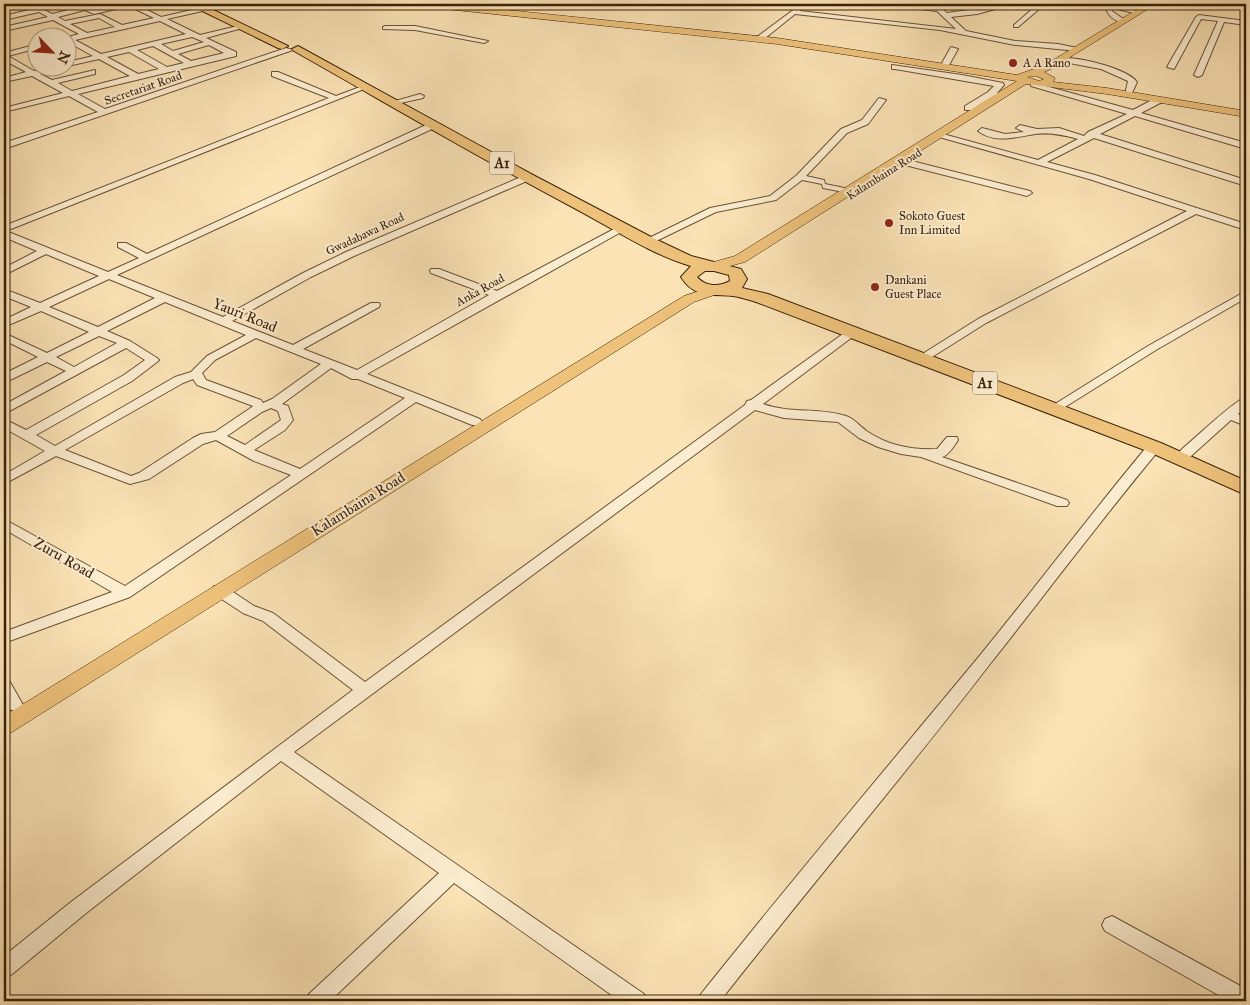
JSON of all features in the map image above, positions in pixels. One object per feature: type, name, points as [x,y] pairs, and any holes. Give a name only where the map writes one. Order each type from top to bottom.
[{"type":"highway","name":"A1","points":[[193,4],[204,6],[396,102],[528,178],[648,241],[685,259],[713,266]]},
{"type":"highway","name":"A1","points":[[204,6],[242,27],[289,48],[672,260],[689,278]]},
{"type":"highway","points":[[713,266],[730,269],[739,277],[734,286],[717,290],[700,287],[689,278],[698,268],[713,266]]},
{"type":"highway","name":"A1","points":[[739,277],[751,288],[764,294],[1061,404],[1186,453],[1246,480]]},
{"type":"highway","name":"A1","points":[[717,290],[736,291],[762,298],[1154,447],[1246,489]]},
{"type":"main road","points":[[427,4],[777,42],[1037,78],[1159,100],[1246,112]]},
{"type":"main road","points":[[447,4],[761,37],[946,63],[1246,112]]},
{"type":"main road","name":"Kalambaina Road","points":[[739,277],[740,269],[753,255],[1020,90],[1078,49],[1123,21],[1132,9],[1152,4]]},
{"type":"main road","name":"Kalambaina Road","points":[[1037,78],[1159,4]]},
{"type":"main road","points":[[713,266],[740,259],[995,95],[1037,78]]},
{"type":"main road","points":[[10,709],[684,292],[689,278]]},
{"type":"main road","name":"Kalambaina Road","points":[[4,726],[689,300],[717,290]]},
{"type":"street","points":[[26,4],[86,35]]},
{"type":"street","points":[[4,29],[86,8],[94,12],[130,4],[247,61]]},
{"type":"street","points":[[761,37],[805,4]]},
{"type":"street","points":[[894,4],[934,8],[947,15],[962,31]]},
{"type":"street","points":[[947,15],[977,12],[1011,4]]},
{"type":"street","points":[[1016,26],[1042,4]]},
{"type":"street","points":[[1106,4],[1132,9]]},
{"type":"street","points":[[1106,4],[1110,9],[1108,11],[1114,17],[1123,21]]},
{"type":"street","points":[[1209,18],[1212,4]]},
{"type":"street","points":[[1218,4],[1246,8]]},
{"type":"street","points":[[78,37],[160,19],[204,6]]},
{"type":"street","points":[[4,18],[40,10]]},
{"type":"street","points":[[796,10],[962,31],[1015,43],[1078,49]]},
{"type":"street","points":[[64,23],[100,16],[118,25],[119,28]]},
{"type":"street","points":[[1172,67],[1199,17],[1246,23]]},
{"type":"street","points":[[4,18],[28,31]]},
{"type":"street","points":[[1198,75],[1222,20]]},
{"type":"street","points":[[198,38],[242,27]]},
{"type":"street","points":[[386,28],[415,28],[484,41]]},
{"type":"street","points":[[78,62],[191,35]]},
{"type":"street","points":[[172,53],[210,43]]},
{"type":"street","points":[[78,44],[136,76]]},
{"type":"street","points":[[155,44],[190,63]]},
{"type":"street","name":"Secretariat Road","points":[[5,142],[289,48]]},
{"type":"street","name":"Secretariat Road","points":[[5,142],[289,48]]},
{"type":"street","points":[[4,56],[28,49]]},
{"type":"street","points":[[130,49],[165,69]]},
{"type":"street","points":[[946,63],[954,49]]},
{"type":"street","points":[[4,110],[231,53]]},
{"type":"street","points":[[4,56],[28,69]]},
{"type":"street","points":[[136,61],[146,58]]},
{"type":"street","points":[[1067,60],[1103,67],[1131,79],[1132,82],[1128,93]]},
{"type":"street","points":[[4,65],[14,62]]},
{"type":"street","points":[[78,63],[109,83]]},
{"type":"street","points":[[117,65],[126,63]]},
{"type":"street","points":[[895,67],[1000,85],[995,95],[968,108]]},
{"type":"street","points":[[51,83],[92,72]]},
{"type":"street","points":[[4,83],[28,74]]},
{"type":"street","points":[[275,74],[335,98]]},
{"type":"street","points":[[44,78],[101,110]]},
{"type":"street","points":[[1037,78],[1135,113],[1246,146]]},
{"type":"street","points":[[4,229],[360,89]]},
{"type":"street","points":[[396,102],[420,96]]},
{"type":"street","points":[[648,241],[713,210],[773,198],[800,177],[844,131],[865,122],[882,100]]},
{"type":"street","points":[[1041,162],[1087,136],[1159,100]]},
{"type":"street","points":[[4,324],[429,127]]},
{"type":"street","points":[[1020,128],[1037,132]]},
{"type":"street","points":[[982,131],[1004,137],[1059,130],[1087,136],[1246,183]]},
{"type":"street","points":[[943,137],[1041,162],[1246,226]]},
{"type":"street","points":[[904,162],[1027,194]]},
{"type":"street","points":[[800,177],[846,191]]},
{"type":"street","name":"Gwadabawa Road","points":[[222,322],[350,254],[524,179]]},
{"type":"street","points":[[928,355],[982,321],[1197,210]]},
{"type":"street","name":"Anka Road","points":[[356,376],[498,295],[618,231]]},
{"type":"street","name":"Yauri Road","points":[[4,234],[356,376],[476,422]]},
{"type":"street","points":[[122,244],[145,257]]},
{"type":"street","points":[[4,272],[45,251]]},
{"type":"street","points":[[435,271],[498,295]]},
{"type":"street","points":[[4,292],[126,343],[153,360],[128,378],[25,436]]},
{"type":"street","points":[[1061,404],[1152,348],[1246,294]]},
{"type":"street","points":[[4,378],[164,298]]},
{"type":"street","points":[[292,350],[375,304]]},
{"type":"street","points":[[4,968],[78,908],[281,752],[751,404],[850,333]]},
{"type":"street","points":[[4,480],[179,380],[197,374],[197,371],[211,358],[254,335]]},
{"type":"street","points":[[4,336],[74,371]]},
{"type":"street","points":[[4,410],[126,343]]},
{"type":"street","points":[[4,423],[55,452],[82,460],[124,478],[137,479],[198,441],[206,437],[218,436],[258,409],[272,404],[329,364]]},
{"type":"street","points":[[197,374],[201,382],[257,403],[258,409]]},
{"type":"street","points":[[387,416],[392,400],[388,388]]},
{"type":"street","points":[[4,638],[124,593],[154,575],[414,398]]},
{"type":"street","points":[[1186,453],[1246,402]]},
{"type":"street","points":[[246,450],[281,427],[287,420],[284,409],[272,404]]},
{"type":"street","points":[[751,404],[785,414],[825,416],[843,420],[852,424],[862,434],[886,448],[919,454],[1062,503]]},
{"type":"street","points":[[1229,415],[1246,422]]},
{"type":"street","points":[[218,436],[260,458],[300,474]]},
{"type":"street","points":[[919,454],[941,453],[952,440]]},
{"type":"street","points":[[708,1001],[790,897],[984,661],[1085,530],[1154,447]]},
{"type":"street","name":"Zuru Road","points":[[4,523],[124,593]]},
{"type":"street","points":[[220,590],[245,608],[268,617],[364,690]]},
{"type":"street","points":[[4,686],[10,709]]},
{"type":"street","points":[[281,752],[637,1001]]},
{"type":"street","points":[[316,1001],[453,872]]},
{"type":"street","points":[[1112,925],[1246,1000]]},
{"type":"place","name":"A A Rano","points":[[1013,63]]},
{"type":"place","name":"Sokoto Guest Inn Limited","points":[[889,223]]},
{"type":"place","name":"Dankani Guest Place","points":[[875,287]]}]
